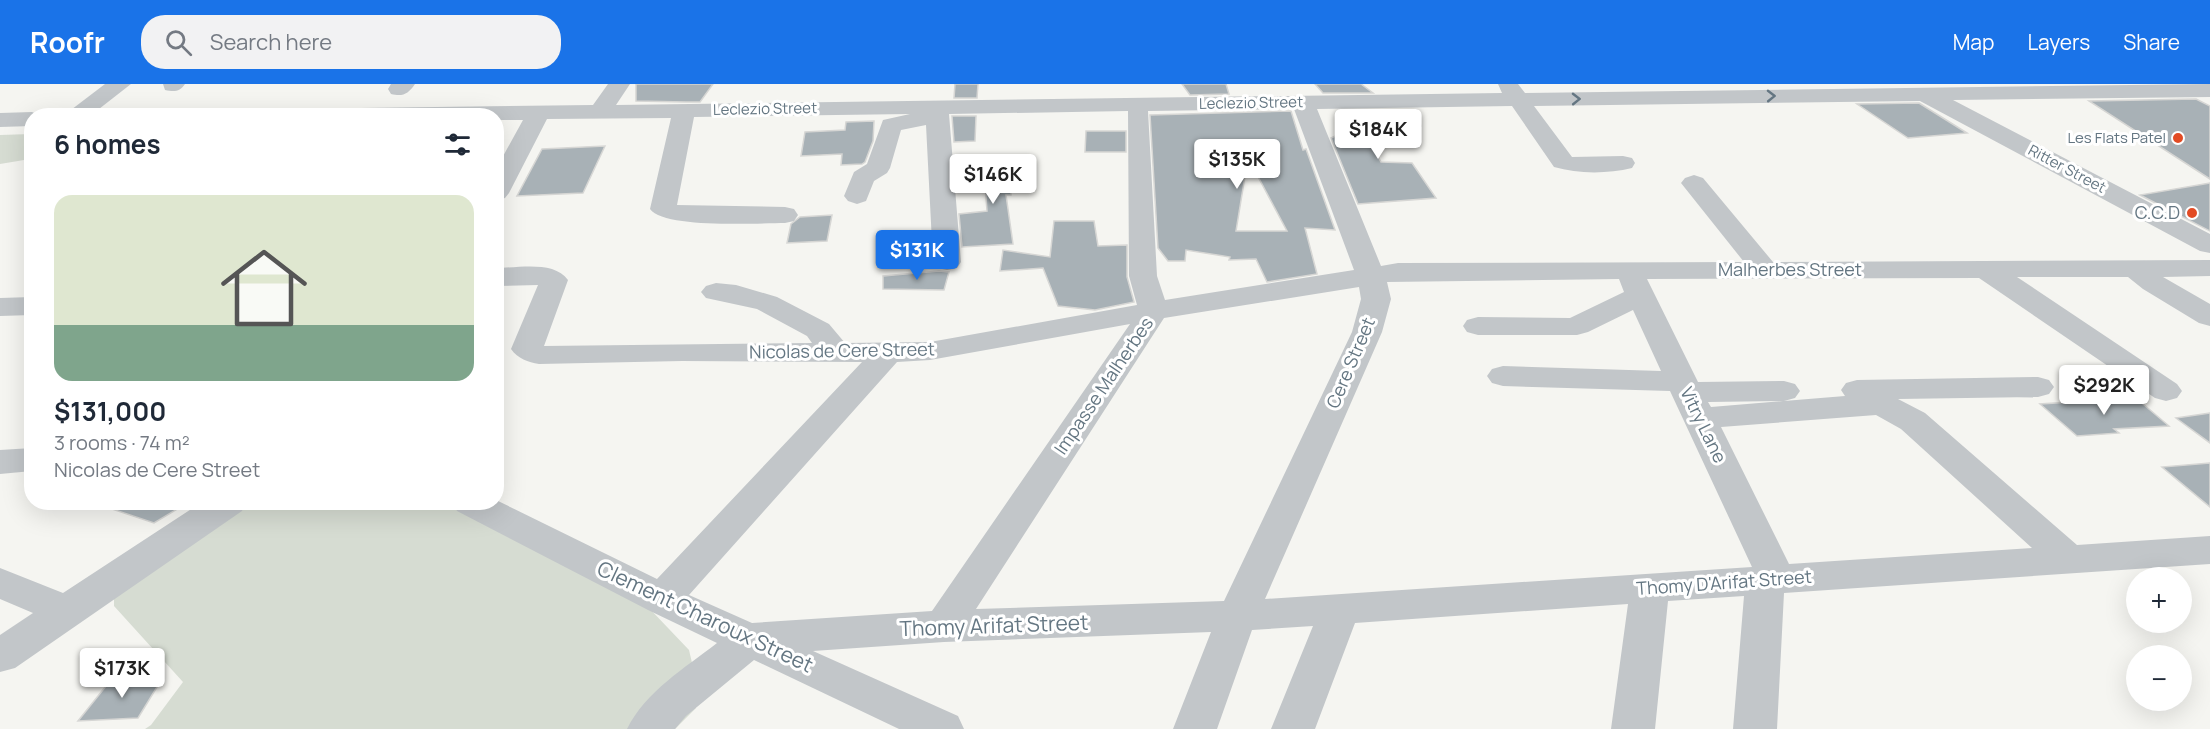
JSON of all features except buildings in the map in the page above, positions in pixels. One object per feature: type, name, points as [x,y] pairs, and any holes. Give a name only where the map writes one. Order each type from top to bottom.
[{"type":"street","points":[[86,108],[120,84]]},
{"type":"street","points":[[600,111],[619,84]]},
{"type":"street","points":[[1420,84],[1512,92],[1563,162],[1574,165],[1623,163]]},
{"type":"street","points":[[2174,87],[2210,102]]},
{"type":"street","name":"Leclezio Street","points":[[504,113],[937,109],[1303,102],[1512,92],[1925,94],[2174,87],[2210,90]]},
{"type":"street","name":"Ritter Street","points":[[1925,94],[2210,245]]},
{"type":"street","points":[[1142,99],[1171,104]]},
{"type":"street","name":"Impasse Malherbes","points":[[944,626],[1154,311],[1143,276],[1142,99]]},
{"type":"street","name":"Cere Street","points":[[1195,729],[1237,616],[1367,332],[1376,299],[1371,277],[1303,102]]},
{"type":"street","points":[[857,196],[863,177],[878,168],[891,125],[922,119],[937,109],[947,262]]},
{"type":"street","points":[[684,110],[663,209],[676,214],[784,215]]},
{"type":"street","points":[[504,178],[539,112]]},
{"type":"street","points":[[0,120],[24,119]]},
{"type":"street","points":[[1694,183],[1765,270]]},
{"type":"street","name":"Malherbes Street","points":[[1371,277],[1398,272],[1635,283],[1765,270],[2210,268]]},
{"type":"street","points":[[1985,269],[2166,391]]},
{"type":"street","points":[[2136,269],[2153,284],[2210,317]]},
{"type":"street","name":"Nicolas de Cere Street","points":[[504,278],[547,276],[554,280],[527,349],[539,355],[682,352],[888,354],[962,346],[1154,311],[1371,277]]},
{"type":"street","points":[[1478,326],[1577,326],[1635,283]]},
{"type":"street","name":"Vitry Lane","points":[[1635,283],[1690,397],[1771,580]]},
{"type":"street","points":[[716,292],[736,294],[777,308],[818,330],[836,353]]},
{"type":"street","points":[[0,307],[24,306]]},
{"type":"street","points":[[662,599],[888,354]]},
{"type":"street","points":[[1503,376],[1690,397],[1881,404],[1913,420],[1943,450],[2018,513],[2069,560]]},
{"type":"street","points":[[1690,397],[2038,387]]},
{"type":"street","points":[[0,462],[24,460]]},
{"type":"street","points":[[0,656],[217,510]]},
{"type":"street","name":"Clement Charoux Street","points":[[486,510],[662,599],[942,729]]},
{"type":"street","name":"Thomy D'Arifat Street","points":[[1237,616],[2210,550]]},
{"type":"street","points":[[1755,729],[1771,580]]},
{"type":"street","points":[[0,583],[66,611]]},
{"type":"street","points":[[1633,729],[1650,588]]},
{"type":"street","points":[[1293,729],[1340,609]]},
{"type":"street","name":"Thomy Arifat Street","points":[[751,639],[944,626],[1237,616]]},
{"type":"street","points":[[649,729],[671,703],[751,639]]},
{"type":"shaded area","points":[[24,134],[24,160],[0,164],[0,135]]},
{"type":"shaded area","points":[[224,510],[496,510],[628,586],[689,650],[697,684],[696,708],[675,729],[145,729],[151,725],[183,682],[114,606],[114,596]]},
{"type":"place","name":"Les Flats Patel","points":[[2178,138]]},
{"type":"place","name":"C.C.D","points":[[2192,213]]}]
